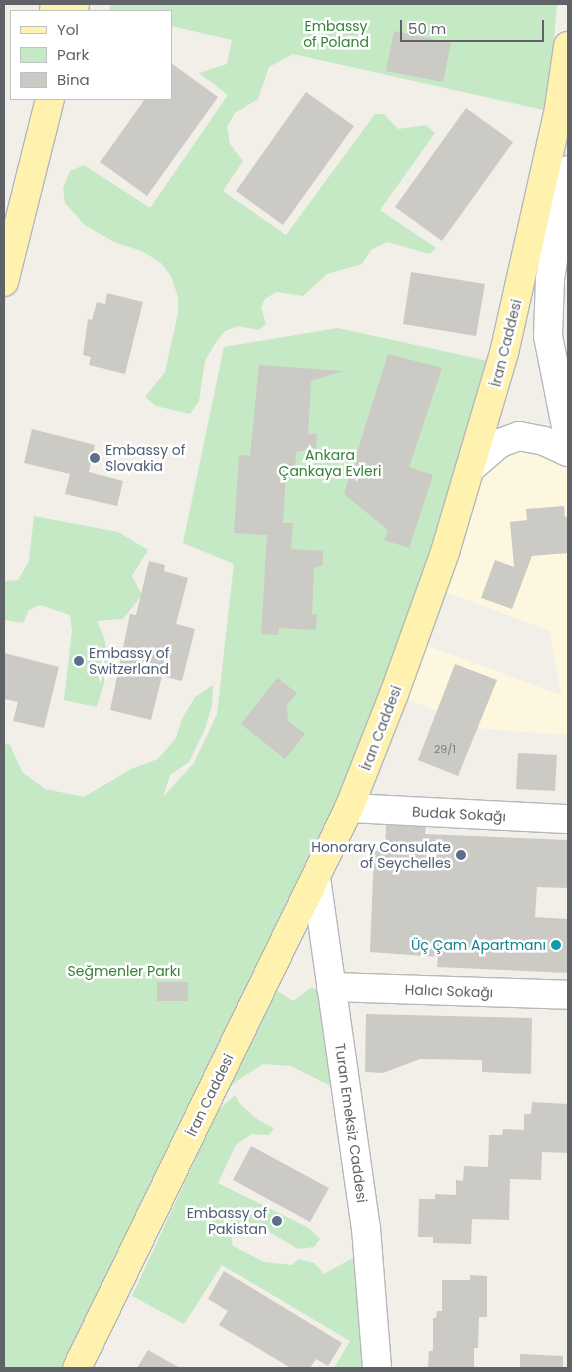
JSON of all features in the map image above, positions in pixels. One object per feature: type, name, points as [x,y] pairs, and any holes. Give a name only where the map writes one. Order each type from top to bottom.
[{"type":"main road","name":"İran Caddesi","points":[[77,1368],[349,808],[414,640],[471,468],[521,283],[559,108],[568,46]]},
{"type":"main road","points":[[4,282],[14,218],[18,150],[31,100]]},
{"type":"main road","points":[[14,218],[50,100]]},
{"type":"street","points":[[568,170],[550,278],[548,336],[568,437]]},
{"type":"street","points":[[471,468],[496,446],[519,436],[544,440],[568,452]]},
{"type":"street","name":"Budak Sokağı","points":[[349,808],[568,819]]},
{"type":"street","name":"Turan Emeksiz Caddesi","points":[[316,878],[366,1228],[376,1368]]},
{"type":"street","name":"Halıcı Sokağı","points":[[331,987],[568,995]]},
{"type":"shaded area","points":[[500,443],[568,452],[568,735],[484,729],[394,694],[414,641],[561,695],[550,631],[432,587],[471,468]]},
{"type":"green space","name":"Embassy of Poland","points":[[111,4],[557,4],[548,111],[293,54],[269,67],[258,99],[235,113],[227,127],[230,144],[243,161],[223,191],[286,235],[375,114],[384,114],[398,129],[426,125],[435,133],[380,210],[436,248],[430,254],[387,242],[371,250],[362,264],[327,274],[303,296],[276,292],[265,299],[261,307],[266,324],[259,330],[238,326],[225,331],[216,342],[205,361],[199,401],[190,414],[156,406],[145,397],[165,372],[178,313],[178,297],[171,276],[161,263],[142,251],[116,243],[85,225],[65,203],[63,188],[70,171],[84,165],[150,208],[228,95],[199,73],[227,64],[232,40],[172,26],[172,10],[109,10]]},
{"type":"green space","points":[[338,328],[493,362],[461,473],[343,802],[60,1368],[4,1368],[4,743],[10,745],[22,772],[45,789],[84,797],[131,769],[158,759],[176,738],[182,719],[195,697],[213,685],[212,706],[205,729],[189,762],[170,775],[163,797],[194,763],[217,714],[234,564],[183,543],[224,347]]},
{"type":"green space","points":[[34,516],[118,532],[148,550],[132,576],[142,595],[123,619],[97,621],[104,637],[109,666],[97,707],[64,700],[72,631],[70,615],[40,605],[29,610],[23,623],[4,620],[4,581],[18,580],[29,561]]},
{"type":"green space","points":[[312,987],[323,995],[322,1019],[347,1094],[291,1066],[263,1064],[238,1080],[200,1115],[268,991],[276,990],[293,1001]]},
{"type":"green space","points":[[235,1095],[240,1104],[258,1120],[274,1128],[269,1135],[251,1134],[236,1145],[218,1183],[307,1227],[320,1239],[314,1247],[298,1249],[268,1231],[246,1225],[231,1234],[233,1246],[264,1262],[292,1265],[298,1259],[314,1263],[324,1274],[358,1255],[369,1368],[334,1368],[350,1341],[222,1265],[184,1324],[132,1296],[218,1111]]},
{"type":"building","points":[[394,31],[451,43],[443,82],[386,71]]},
{"type":"building","points":[[172,64],[218,97],[147,196],[100,162],[144,100],[172,100]]},
{"type":"building","points":[[306,92],[354,126],[283,225],[236,191]]},
{"type":"building","points":[[466,108],[513,142],[442,241],[395,207]]},
{"type":"building","points":[[411,272],[485,284],[476,336],[403,324]]},
{"type":"building","points":[[107,293],[143,302],[125,374],[89,365],[91,357],[83,355],[88,319],[92,320],[97,302],[105,304]]},
{"type":"building","points":[[388,354],[442,368],[409,467],[433,475],[409,548],[384,540],[388,530],[344,494]]},
{"type":"building","points":[[259,365],[343,371],[311,381],[308,434],[317,434],[316,448],[296,452],[295,473],[286,473],[283,523],[293,523],[291,549],[323,551],[323,565],[314,568],[312,614],[317,614],[316,630],[279,628],[278,635],[261,634],[267,535],[234,533],[239,455],[250,456]]},
{"type":"building","points":[[32,429],[95,445],[89,472],[123,481],[117,506],[65,494],[70,474],[24,463]]},
{"type":"building","points":[[564,506],[565,517],[568,516],[568,553],[532,556],[512,609],[481,598],[495,560],[514,567],[510,522],[527,520],[526,509]]},
{"type":"building","points":[[149,561],[165,565],[164,571],[188,578],[176,624],[195,629],[182,681],[162,676],[151,720],[110,710],[130,614],[136,615]]},
{"type":"building","points":[[4,653],[59,667],[44,728],[13,721],[18,702],[4,699]]},
{"type":"building","points":[[455,664],[497,680],[458,776],[418,760]]},
{"type":"building","points":[[277,678],[297,693],[287,705],[288,721],[305,734],[285,759],[241,724]]},
{"type":"building","points":[[518,753],[557,755],[555,791],[516,789]]},
{"type":"building","points":[[386,825],[426,827],[425,834],[568,840],[568,888],[537,887],[535,917],[568,919],[568,973],[437,967],[438,957],[370,952],[374,851],[385,851]]},
{"type":"building","points":[[157,982],[188,982],[188,1001],[157,1001]]},
{"type":"building","points":[[366,1014],[532,1018],[531,1074],[482,1072],[482,1060],[420,1059],[383,1073],[365,1072]]},
{"type":"building","points":[[532,1102],[568,1104],[568,1153],[542,1152],[541,1180],[510,1179],[509,1220],[472,1219],[471,1244],[433,1243],[433,1237],[418,1237],[419,1199],[435,1199],[435,1194],[456,1195],[456,1180],[463,1181],[464,1166],[488,1167],[489,1135],[502,1135],[503,1129],[524,1130],[524,1114],[531,1114]]},
{"type":"building","points":[[251,1146],[329,1188],[310,1222],[233,1180]]},
{"type":"building","points":[[224,1271],[342,1343],[328,1366],[316,1359],[310,1368],[291,1368],[219,1325],[228,1311],[208,1299]]},
{"type":"building","points":[[470,1275],[487,1276],[487,1317],[479,1317],[478,1348],[474,1348],[474,1368],[428,1368],[429,1351],[433,1351],[433,1318],[436,1318],[437,1311],[442,1311],[442,1280],[470,1280]]},
{"type":"building","points":[[148,1350],[180,1368],[137,1368]]},
{"type":"building","points":[[520,1354],[563,1356],[563,1368],[520,1368]]},
{"type":"place","name":"Embassy of Slovakia","points":[[95,458]]},
{"type":"place","name":"Embassy of Switzerland","points":[[79,661]]},
{"type":"place","name":"Honorary Consulate of Seychelles","points":[[461,855]]},
{"type":"place","name":"Üç Çam Apartmanı","points":[[556,945]]},
{"type":"place","name":"Embassy of Pakistan","points":[[277,1221]]},
{"type":"park label","name":"Ankara Çankaya Evleri","points":[[330,464]]},
{"type":"park label","name":"Seğmenler Parkı","points":[[124,971]]}]
